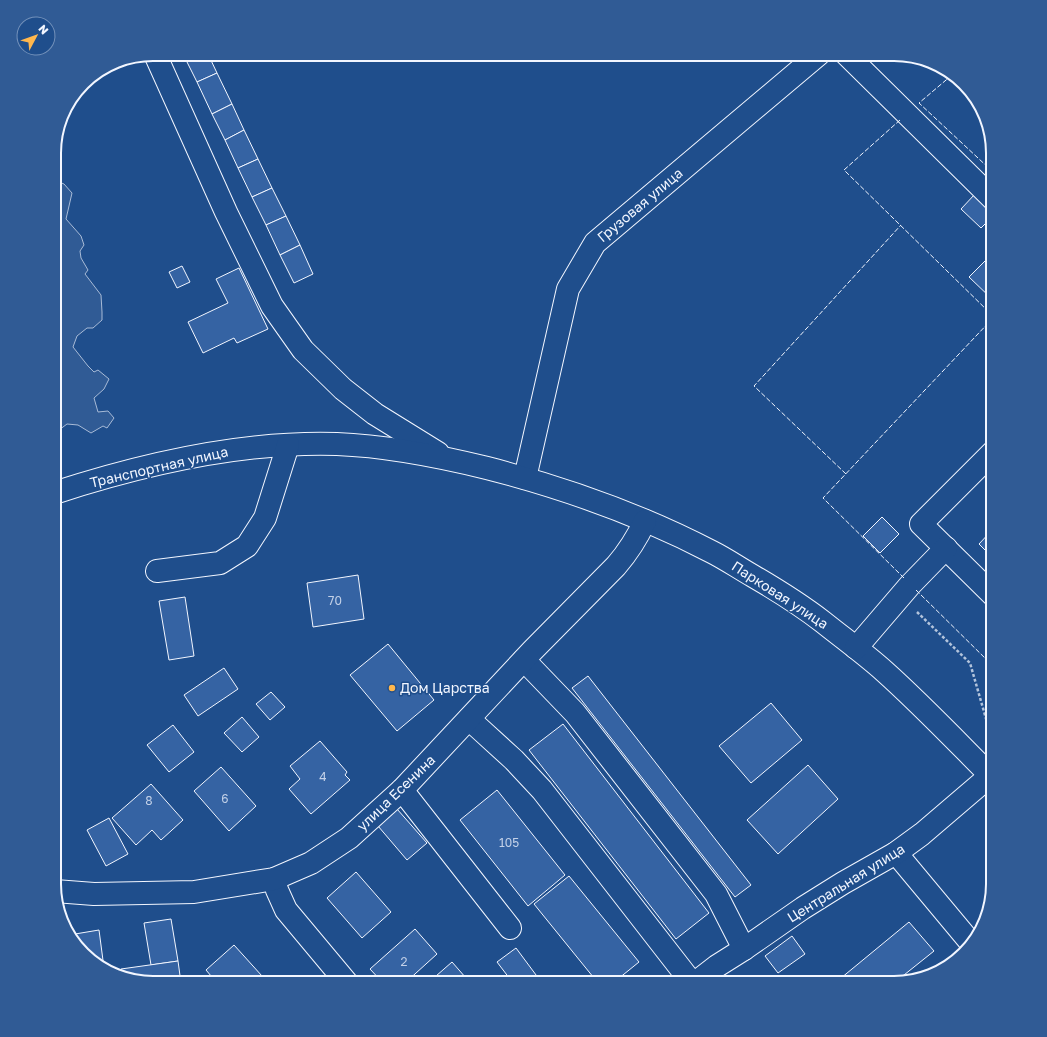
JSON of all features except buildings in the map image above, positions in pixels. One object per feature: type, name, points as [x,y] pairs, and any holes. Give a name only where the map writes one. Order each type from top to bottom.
[{"type":"street","points":[[158,61],[226,212],[272,306],[303,350],[343,388],[375,414],[448,458]]},
{"type":"street","name":"Грузовая улица","points":[[525,478],[568,289],[595,243],[811,61]]},
{"type":"street","points":[[853,61],[986,192]]},
{"type":"street","name":"Транспортная улица","points":[[61,491],[161,464],[226,451],[288,445],[337,444],[389,448],[448,458],[525,478]]},
{"type":"street","points":[[157,571],[220,563],[247,546],[265,518],[288,445]]},
{"type":"street","points":[[986,459],[921,524],[986,588]]},
{"type":"street","name":"Парковая улица","points":[[525,478],[613,507],[668,531],[715,553],[775,589],[821,621],[882,669],[922,706],[986,770]]},
{"type":"street","name":"улица Есенина","points":[[62,892],[94,894],[194,892],[274,879],[311,862],[349,838],[402,790],[524,660],[616,566],[636,539],[645,521]]},
{"type":"street","points":[[856,648],[900,596],[946,548]]},
{"type":"street","points":[[524,660],[575,713],[716,894],[744,949]]},
{"type":"street","points":[[469,719],[514,760],[542,790],[688,976]]},
{"type":"street","name":"Центральная улица","points":[[703,976],[823,895],[896,853],[922,834],[986,781]]},
{"type":"street","points":[[402,790],[510,928]]},
{"type":"street","points":[[896,853],[968,939]]},
{"type":"street","points":[[274,879],[286,910],[341,976]]},
{"type":"path","points":[[900,596],[970,662],[986,718]]},
{"type":"shaded area","points":[[61,183],[72,193],[66,219],[81,236],[84,245],[80,251],[81,258],[88,270],[85,274],[101,295],[102,320],[93,328],[87,328],[77,336],[73,347],[94,372],[98,370],[109,379],[104,389],[94,398],[98,412],[108,411],[114,418],[107,428],[103,426],[91,433],[78,425],[67,424],[61,428]]},
{"type":"fence","points":[[948,79],[919,103],[986,165]]},
{"type":"fence","points":[[900,120],[844,170],[986,309]]},
{"type":"fence","points":[[846,474],[754,386],[901,225]]},
{"type":"fence","points":[[904,578],[823,498],[986,325]]},
{"type":"fence","points":[[916,590],[986,659]]},
{"type":"place","name":"Дом Царства","points":[[392,688]]}]
